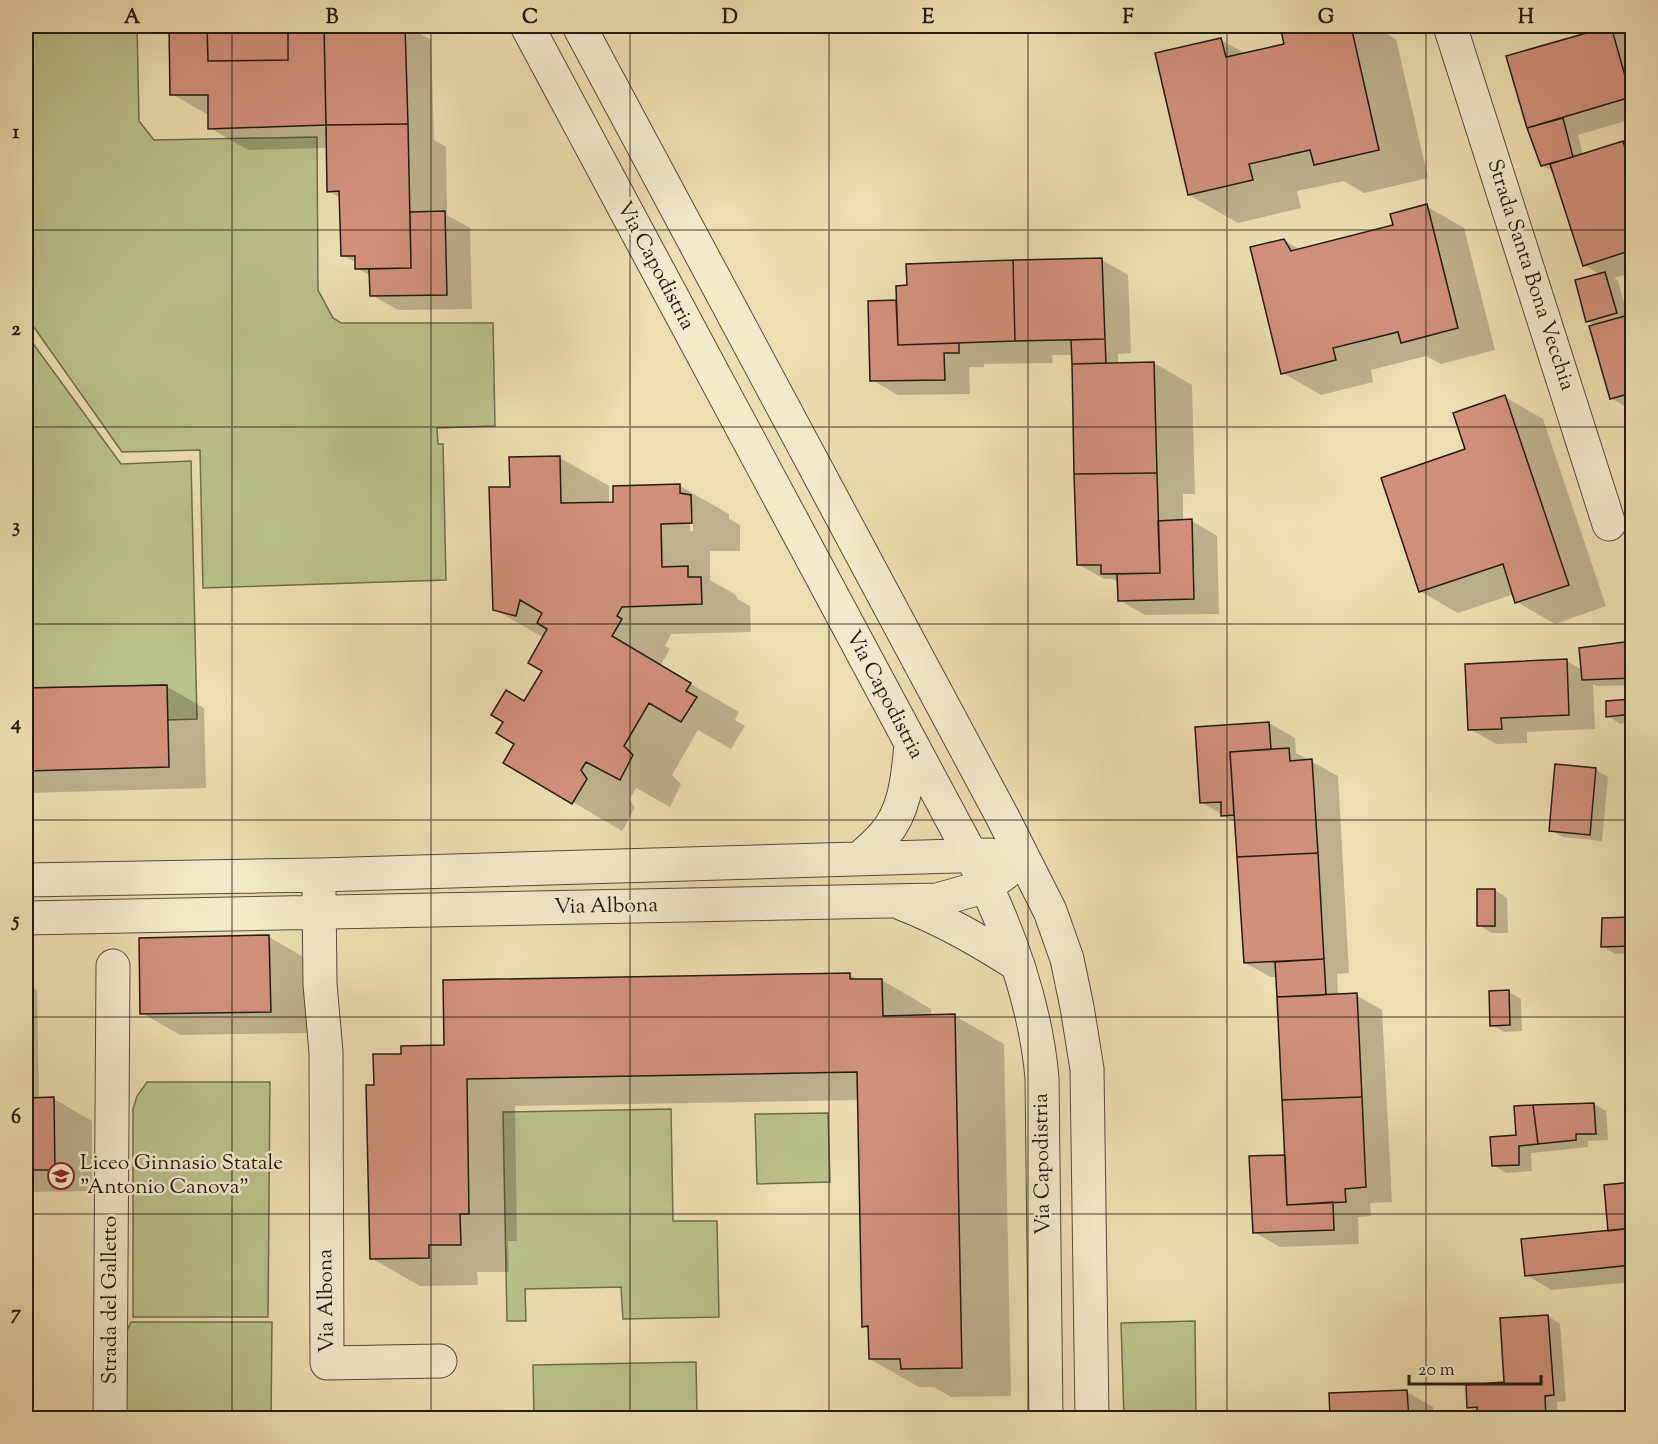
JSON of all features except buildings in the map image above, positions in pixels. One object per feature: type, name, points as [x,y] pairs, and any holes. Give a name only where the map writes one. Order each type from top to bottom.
[{"type":"street","name":"Via Capodistria","points":[[527,26],[971,855],[1006,928],[1039,1042],[1042,1078],[1046,1419]]},
{"type":"street","points":[[579,26],[1050,911],[1067,959],[1087,1069],[1092,1419]]},
{"type":"street","name":"Strada Santa Bona Vecchia","points":[[1450,26],[1609,524]]},
{"type":"street","points":[[860,858],[885,834],[899,810],[907,779],[911,744]]},
{"type":"street","name":"Via Albona","points":[[26,880],[320,875],[971,855],[995,855],[1024,860]]},
{"type":"street","name":"Via Albona","points":[[26,918],[937,900],[987,886],[1024,860]]},
{"type":"street","name":"Via Albona","points":[[320,875],[320,984],[326,1052],[327,1363],[440,1360]]},
{"type":"street","name":"Via Albona","points":[[893,901],[939,918],[1018,966]]},
{"type":"street","name":"Strada del Galletto","points":[[110,1419],[113,966]]},
{"type":"green space","points":[[26,26],[137,26],[139,121],[154,140],[317,137],[318,290],[333,318],[341,323],[493,323],[495,426],[437,428],[438,444],[443,444],[446,580],[203,588],[200,450],[122,452],[26,316]]},
{"type":"green space","points":[[26,334],[121,464],[191,461],[197,719],[167,720],[166,685],[26,688]]},
{"type":"green space","points":[[147,1082],[270,1082],[268,1317],[133,1317],[133,1109],[137,1096]]},
{"type":"green space","points":[[671,1109],[673,1221],[717,1221],[719,1317],[623,1319],[621,1287],[525,1289],[526,1321],[507,1321],[503,1112]]},
{"type":"green space","points":[[828,1113],[830,1182],[757,1184],[755,1114]]},
{"type":"green space","points":[[1195,1321],[1196,1418],[1124,1418],[1121,1323]]},
{"type":"green space","points":[[131,1322],[272,1322],[271,1418],[122,1418],[122,1341]]},
{"type":"green space","points":[[696,1362],[697,1413],[703,1418],[534,1418],[533,1365]]},
{"type":"place","name":"Liceo Ginnasio Statale \"Antonio Canova\"","points":[[61,1176]]}]
